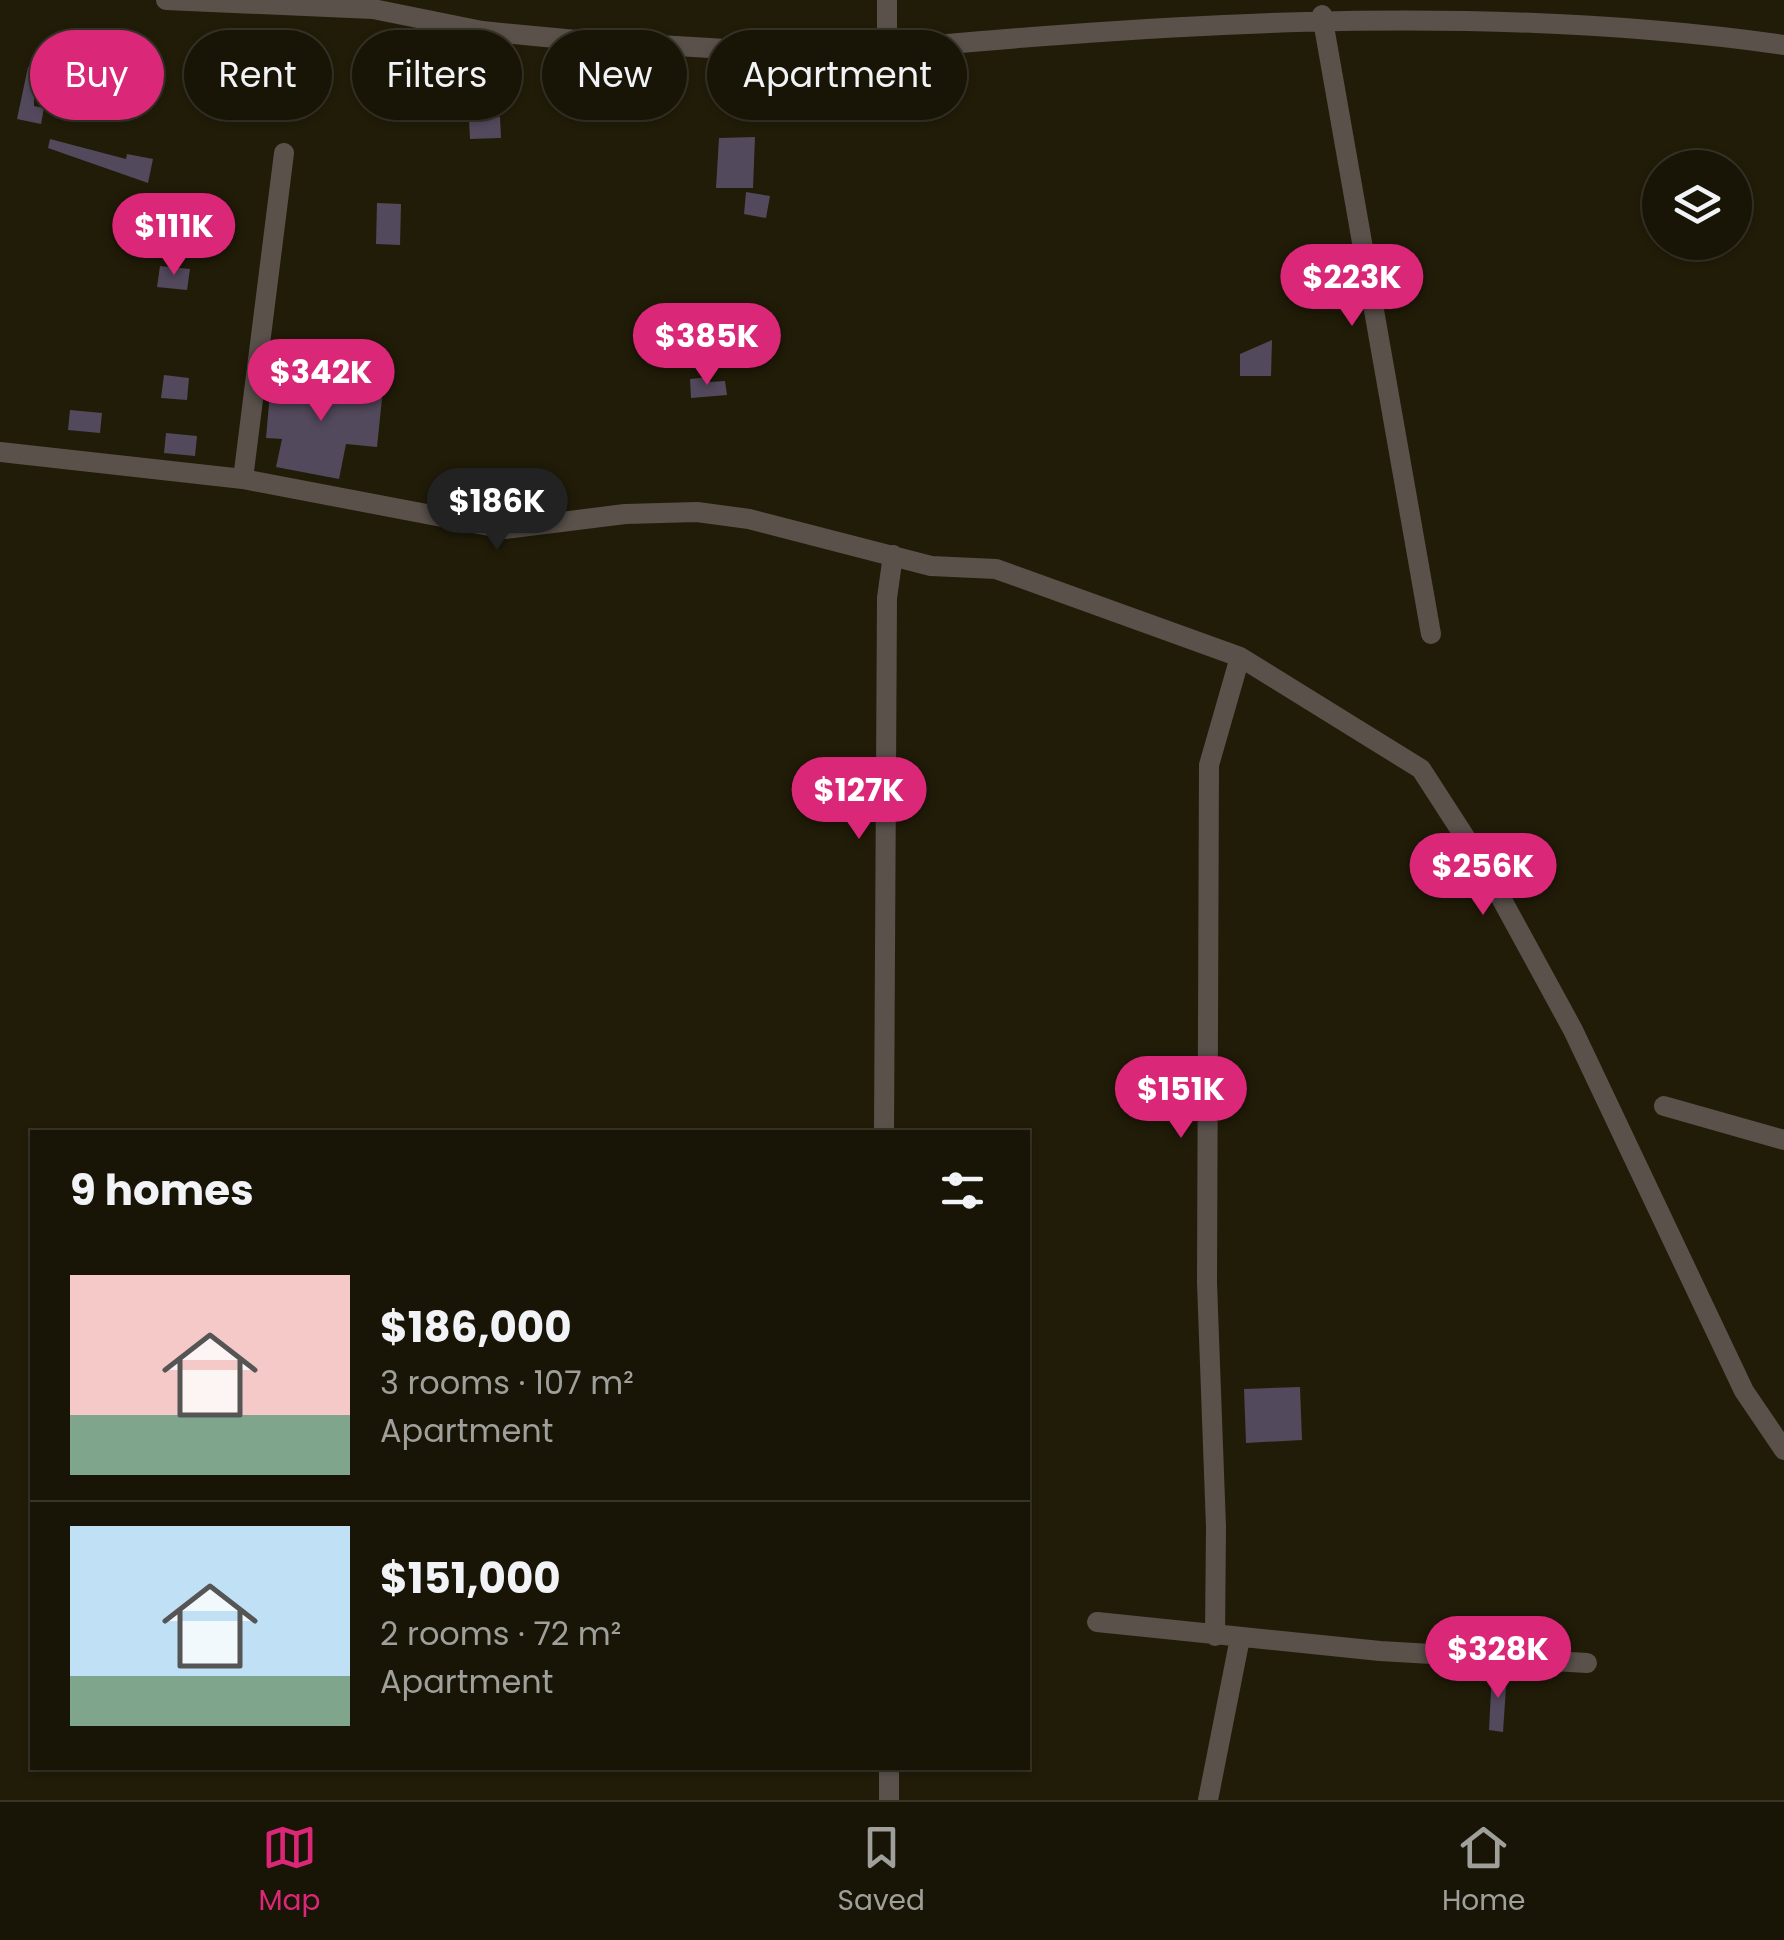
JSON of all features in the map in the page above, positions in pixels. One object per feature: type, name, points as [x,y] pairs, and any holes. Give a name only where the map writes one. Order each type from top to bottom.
[{"type":"street","points":[[166,0],[373,9],[482,31],[707,50]]},
{"type":"street","points":[[886,0],[887,30]]},
{"type":"street","points":[[967,43],[1322,15],[1502,12],[1692,28],[1784,45]]},
{"type":"street","points":[[1322,15],[1431,634]]},
{"type":"street","points":[[243,479],[284,153]]},
{"type":"street","points":[[0,452],[243,479],[505,529],[626,514],[697,512],[749,519],[931,566],[996,569],[1240,657],[1421,769],[1483,865],[1573,1030],[1736,1376],[1784,1450]]},
{"type":"street","points":[[884,1130],[886,598],[893,555]]},
{"type":"street","points":[[1215,1636],[1216,1527],[1207,1283],[1209,765],[1240,657]]},
{"type":"street","points":[[1664,1106],[1784,1140]]},
{"type":"street","points":[[1097,1622],[1215,1636],[1587,1663]]},
{"type":"street","points":[[1208,1800],[1240,1638]]},
{"type":"street","points":[[889,1770],[889,1800]]},
{"type":"building","points":[[30,67],[30,120],[42,120],[41,124],[17,119]]},
{"type":"building","points":[[469,120],[500,120],[501,138],[470,139]]},
{"type":"building","points":[[755,137],[753,188],[716,188],[719,138]]},
{"type":"building","points":[[50,139],[126,159],[127,154],[153,159],[148,183],[48,148]]},
{"type":"building","points":[[746,192],[770,196],[766,218],[744,214]]},
{"type":"building","points":[[377,203],[401,204],[400,245],[376,244]]},
{"type":"building","points":[[160,266],[190,269],[187,290],[157,287]]},
{"type":"building","points":[[1272,340],[1271,376],[1240,376],[1240,354]]},
{"type":"building","points":[[164,375],[189,378],[187,400],[161,398]]},
{"type":"building","points":[[709,377],[710,382],[725,381],[727,395],[691,398],[690,379]]},
{"type":"building","points":[[271,381],[383,389],[377,447],[346,444],[339,479],[276,467],[282,439],[266,438]]},
{"type":"building","points":[[70,410],[102,413],[100,433],[68,430]]},
{"type":"building","points":[[166,433],[197,436],[195,456],[164,453]]},
{"type":"building","points":[[1300,1387],[1302,1440],[1246,1443],[1244,1389]]},
{"type":"building","points":[[1492,1671],[1507,1672],[1503,1732],[1489,1730]]}]
